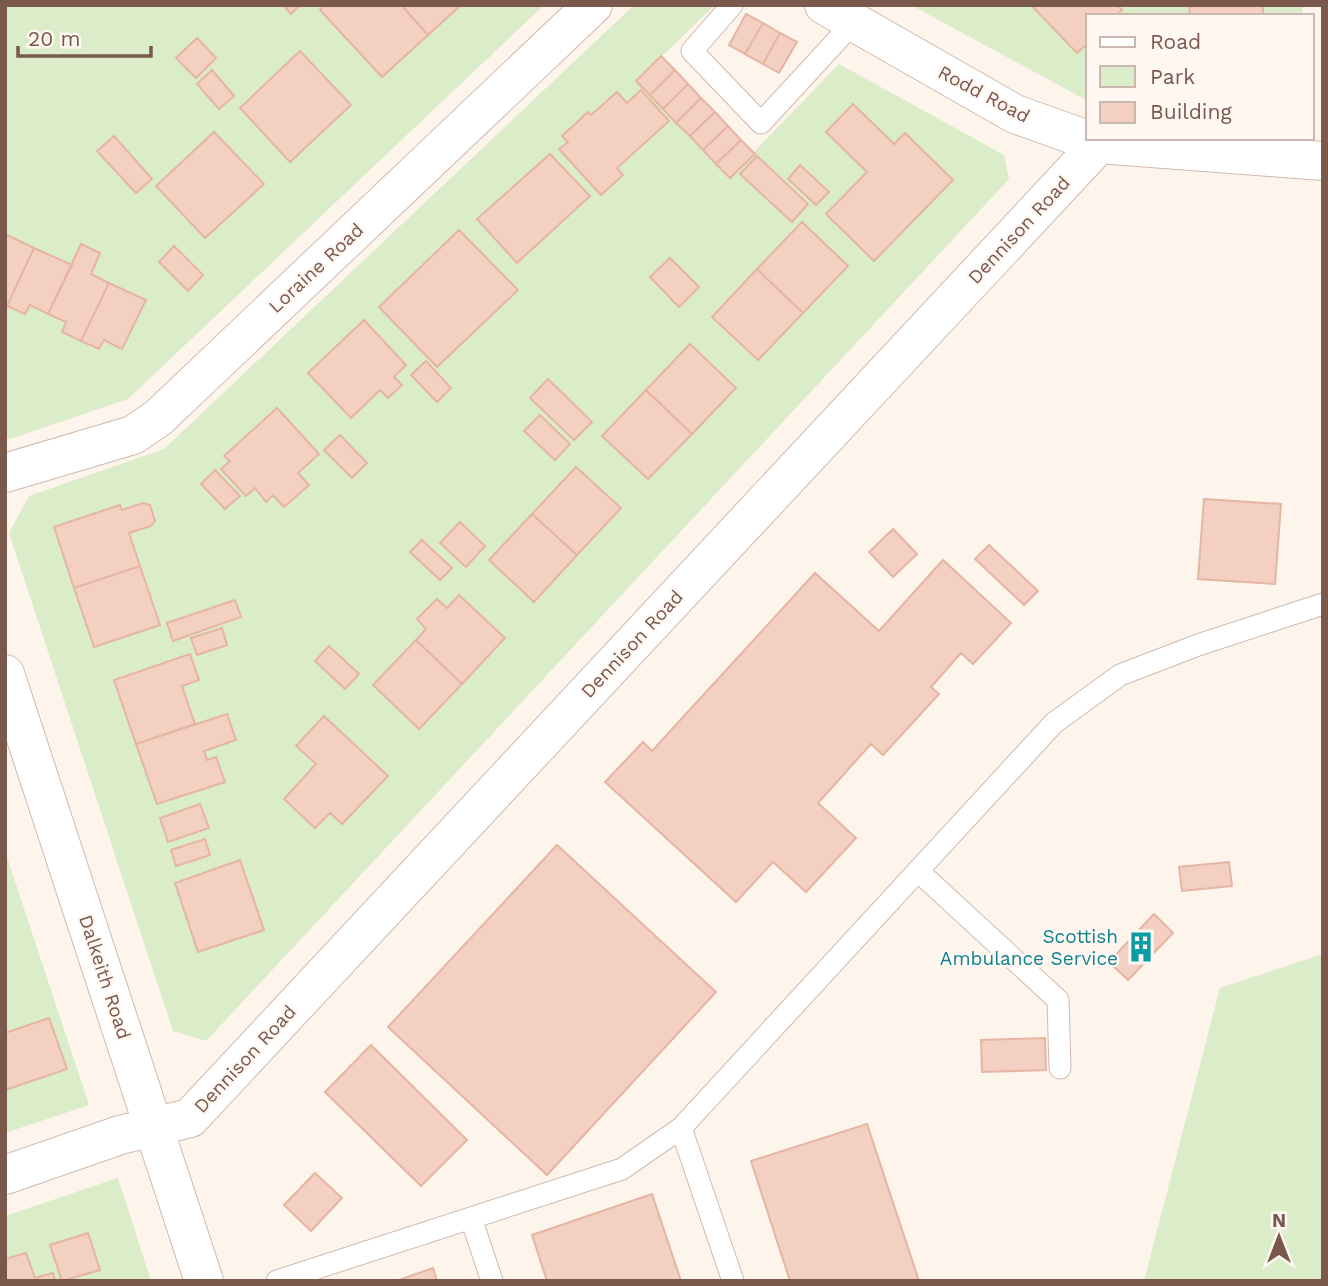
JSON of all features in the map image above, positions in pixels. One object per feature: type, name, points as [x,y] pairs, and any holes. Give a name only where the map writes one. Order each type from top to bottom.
[{"type":"street","name":"Loraine Road","points":[[5,473],[133,435],[158,418],[593,5]]},
{"type":"street","name":"Rodd Road","points":[[839,14],[1015,114],[1086,139]]},
{"type":"street","name":"Rodd Road","points":[[1088,140],[1099,144],[1322,157]]},
{"type":"street","name":"Dennison Road","points":[[5,1175],[120,1135],[190,1118],[1099,144]]},
{"type":"street","name":"Dalkeith Road","points":[[5,674],[204,1281]]},
{"type":"lane","points":[[732,5],[692,51],[761,123],[839,14]]},
{"type":"lane","points":[[276,1281],[622,1169],[681,1128],[1054,723],[1120,675],[1198,645],[1323,604]]},
{"type":"lane","points":[[918,871],[1058,1000],[1060,1068]]},
{"type":"lane","points":[[681,1128],[733,1281]]},
{"type":"lane","points":[[471,1218],[492,1281]]},
{"type":"green space","points":[[5,5],[544,5],[128,399],[10,439],[5,437]]},
{"type":"green space","points":[[634,5],[715,5],[636,81],[729,178],[839,64],[1004,155],[1009,179],[206,1041],[173,1031],[9,533],[29,496],[164,449]]},
{"type":"green space","points":[[911,5],[1303,5],[1302,14],[1086,14],[1086,100]]},
{"type":"green space","points":[[5,851],[89,1105],[5,1133]]},
{"type":"green space","points":[[1323,954],[1323,1281],[1144,1281],[1220,988]]},
{"type":"green space","points":[[118,1178],[151,1281],[5,1281],[5,1216]]},
{"type":"building","points":[[283,5],[300,5],[291,14]]},
{"type":"building","points":[[325,5],[401,5],[428,35],[382,77],[320,10]]},
{"type":"building","points":[[401,5],[461,5],[428,35]]},
{"type":"building","points":[[1031,5],[1117,5],[1122,10],[1118,14],[1086,14],[1086,45],[1077,53]]},
{"type":"building","points":[[1190,5],[1263,5],[1263,14],[1189,14]]},
{"type":"building","points":[[746,14],[763,23],[745,54],[729,45]]},
{"type":"building","points":[[763,23],[780,33],[763,64],[745,54]]},
{"type":"building","points":[[780,33],[797,42],[779,73],[763,64]]},
{"type":"building","points":[[197,38],[216,58],[196,78],[176,58]]},
{"type":"building","points":[[300,51],[351,105],[290,162],[240,108]]},
{"type":"building","points":[[661,56],[675,70],[650,95],[636,81]]},
{"type":"building","points":[[212,70],[234,96],[219,109],[197,84]]},
{"type":"building","points":[[675,70],[688,84],[663,109],[650,95]]},
{"type":"building","points":[[688,84],[701,98],[676,123],[663,109]]},
{"type":"building","points":[[641,90],[669,121],[617,168],[623,175],[601,195],[559,149],[568,142],[562,136],[588,112],[591,115],[617,92],[627,103]]},
{"type":"building","points":[[701,98],[715,112],[690,136],[676,123]]},
{"type":"building","points":[[853,104],[894,144],[905,133],[953,180],[874,261],[826,214],[867,172],[826,132]]},
{"type":"building","points":[[715,112],[728,126],[703,150],[690,136]]},
{"type":"building","points":[[728,126],[741,140],[716,164],[703,150]]},
{"type":"building","points":[[214,132],[264,184],[205,238],[156,186]]},
{"type":"building","points":[[114,136],[152,179],[136,193],[97,151]]},
{"type":"building","points":[[741,140],[755,154],[730,178],[716,164]]},
{"type":"building","points":[[550,154],[590,196],[517,263],[477,219]]},
{"type":"building","points":[[757,156],[808,204],[792,222],[740,174]]},
{"type":"building","points":[[800,165],[829,192],[816,205],[788,179]]},
{"type":"building","points":[[802,222],[848,266],[803,313],[757,269]]},
{"type":"building","points":[[459,230],[518,290],[437,367],[379,307]]},
{"type":"building","points":[[5,234],[34,248],[7,306],[5,305]]},
{"type":"building","points":[[81,244],[100,253],[91,274],[109,283],[81,341],[62,332],[66,322],[48,314]]},
{"type":"building","points":[[174,246],[203,275],[188,291],[159,262]]},
{"type":"building","points":[[34,248],[72,265],[48,314],[30,305],[25,314],[7,306]]},
{"type":"building","points":[[670,258],[699,287],[679,307],[650,277]]},
{"type":"building","points":[[757,269],[803,313],[758,360],[712,317]]},
{"type":"building","points":[[109,283],[146,300],[122,349],[104,340],[99,349],[81,341]]},
{"type":"building","points":[[364,320],[406,365],[394,377],[402,385],[388,398],[380,390],[351,418],[308,373]]},
{"type":"building","points":[[690,344],[736,388],[692,434],[646,390]]},
{"type":"building","points":[[426,361],[451,388],[437,402],[411,375]]},
{"type":"building","points":[[548,379],[592,422],[574,440],[530,398]]},
{"type":"building","points":[[646,390],[692,434],[648,479],[602,436]]},
{"type":"building","points":[[277,408],[319,454],[298,473],[309,485],[284,507],[273,495],[266,502],[255,488],[246,496],[221,469],[230,461],[224,456]]},
{"type":"building","points":[[540,415],[570,444],[555,460],[524,431]]},
{"type":"building","points":[[340,435],[367,463],[352,478],[324,450]]},
{"type":"building","points":[[576,467],[621,508],[577,555],[532,514]]},
{"type":"building","points":[[215,470],[240,496],[225,509],[201,484]]},
{"type":"building","points":[[1204,499],[1281,504],[1275,584],[1198,579]]},
{"type":"building","points":[[143,503],[150,505],[155,521],[151,526],[129,533],[140,566],[74,588],[54,527],[120,505],[122,510]]},
{"type":"building","points":[[532,514],[577,555],[534,602],[489,560]]},
{"type":"building","points":[[460,522],[485,546],[466,567],[440,543]]},
{"type":"building","points":[[893,529],[917,554],[893,577],[869,552]]},
{"type":"building","points":[[422,540],[452,568],[440,580],[410,552]]},
{"type":"building","points":[[989,545],[1038,591],[1024,605],[975,559]]},
{"type":"building","points":[[943,560],[1011,623],[973,664],[961,653],[931,687],[939,694],[883,755],[871,744],[818,803],[856,838],[806,892],[773,862],[736,902],[605,782],[643,742],[652,751],[815,573],[879,631]]},
{"type":"building","points":[[140,566],[160,625],[94,647],[74,588]]},
{"type":"building","points":[[459,595],[505,638],[462,684],[416,640],[426,629],[417,619],[437,599],[447,608]]},
{"type":"building","points":[[235,600],[241,617],[173,641],[167,623]]},
{"type":"building","points":[[222,628],[227,645],[197,655],[191,638]]},
{"type":"building","points":[[416,640],[462,684],[419,729],[373,685]]},
{"type":"building","points":[[329,646],[359,674],[345,689],[315,661]]},
{"type":"building","points":[[190,654],[199,680],[182,686],[195,724],[136,744],[114,680]]},
{"type":"building","points":[[227,714],[236,740],[204,751],[207,760],[216,757],[225,782],[157,804],[136,744]]},
{"type":"building","points":[[324,716],[388,776],[342,824],[330,813],[315,828],[284,799],[316,764],[296,746]]},
{"type":"building","points":[[200,804],[209,828],[168,842],[160,818]]},
{"type":"building","points":[[205,839],[210,855],[176,866],[171,850]]},
{"type":"building","points":[[557,845],[716,992],[547,1175],[388,1027]]},
{"type":"building","points":[[240,860],[264,930],[198,952],[175,883]]},
{"type":"building","points":[[1229,862],[1232,886],[1182,891],[1179,867]]},
{"type":"building","name":"Scottish Ambulance Service","points":[[1154,914],[1173,933],[1128,980],[1109,962]]},
{"type":"building","points":[[49,1018],[67,1069],[5,1090],[5,1033]]},
{"type":"building","points":[[1045,1038],[1046,1070],[982,1072],[981,1040]]},
{"type":"building","points":[[371,1045],[467,1140],[421,1186],[325,1092]]},
{"type":"building","points":[[867,1124],[919,1281],[790,1281],[751,1161]]},
{"type":"building","points":[[315,1173],[342,1198],[311,1231],[284,1205]]},
{"type":"building","points":[[652,1194],[681,1281],[547,1281],[532,1235]]},
{"type":"building","points":[[88,1233],[100,1270],[62,1281],[50,1245]]},
{"type":"building","points":[[26,1253],[35,1278],[53,1273],[55,1281],[5,1281],[5,1259]]},
{"type":"building","points":[[433,1268],[437,1281],[396,1281]]},
{"type":"place","name":"Scottish Ambulance Service","points":[[1141,947]]}]
